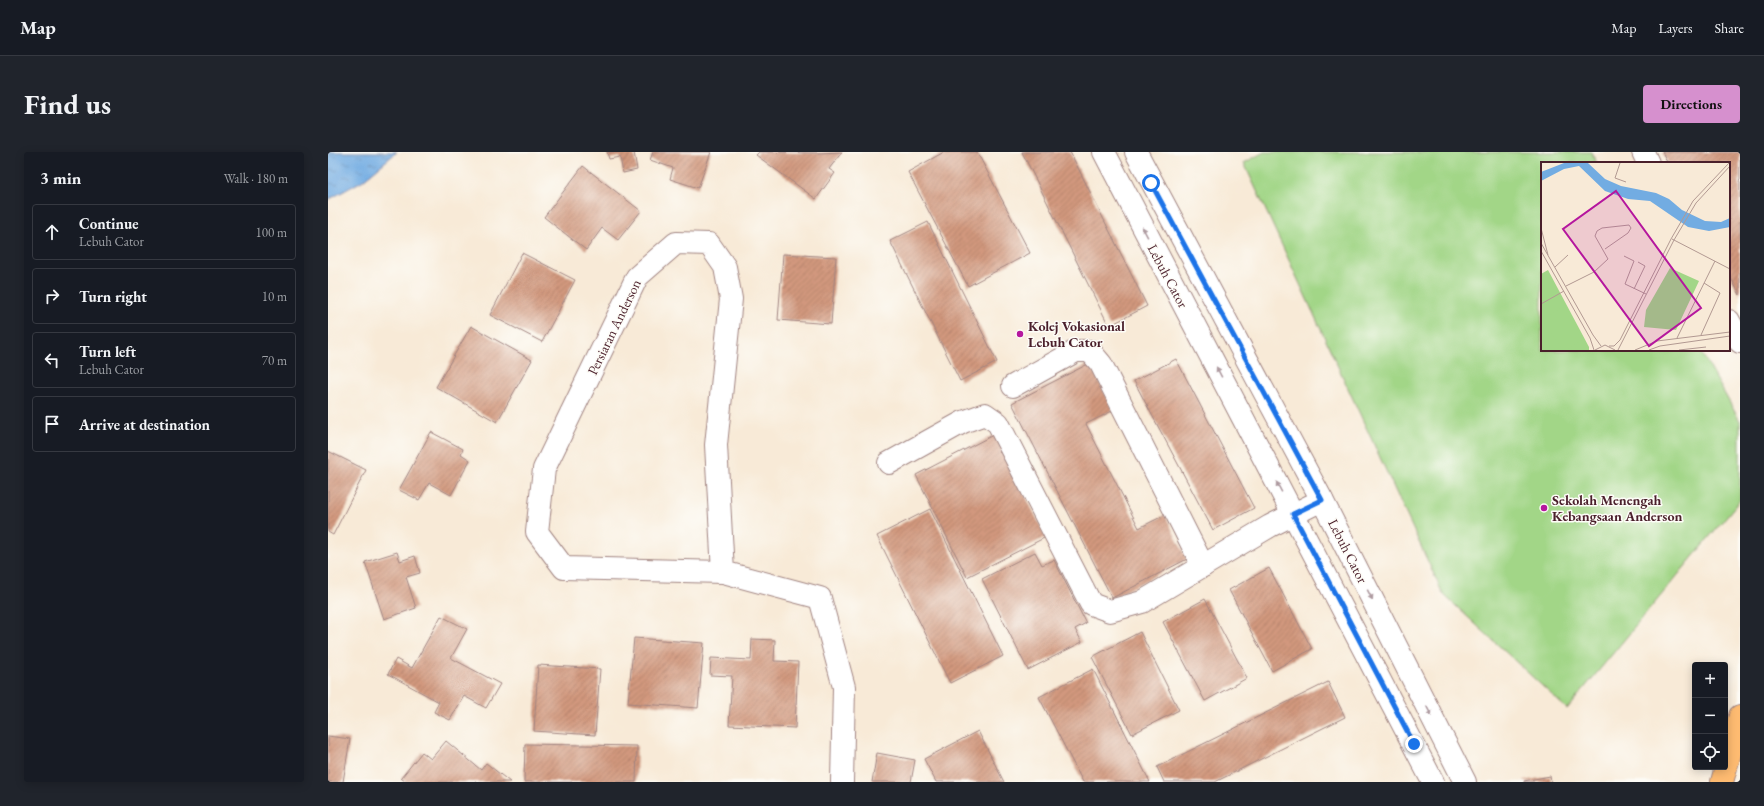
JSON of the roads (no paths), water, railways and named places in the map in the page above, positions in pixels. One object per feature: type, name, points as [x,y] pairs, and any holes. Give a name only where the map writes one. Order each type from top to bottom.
[{"type":"main road","points":[[1722,782],[1740,716]]},
{"type":"street","name":"Lebuh Cator","points":[[1104,152],[1433,782]]},
{"type":"street","name":"Lebuh Cator","points":[[1136,152],[1322,500],[1465,782]]},
{"type":"street","points":[[1643,152],[1648,162]]},
{"type":"street","name":"Persiaran Anderson","points":[[723,572],[716,445],[731,299],[725,267],[709,244],[676,243],[638,277],[544,469],[537,532],[564,568],[723,572],[820,598],[844,687],[842,782]]},
{"type":"street","points":[[1730,323],[1740,342]]},
{"type":"street","points":[[1013,386],[1076,351],[1090,351],[1101,364],[1203,566]]},
{"type":"street","points":[[888,464],[963,422],[985,414],[998,423],[1091,604],[1110,612],[1142,602],[1293,514],[1322,500]]},
{"type":"water","points":[[328,152],[397,152],[362,181],[328,200]]},
{"type":"place","name":"Kolej Vokasional Lebuh Cator","points":[[1020,334]]},
{"type":"place","name":"Sekolah Menengah Kebangsaan Anderson","points":[[1544,508]]}]
